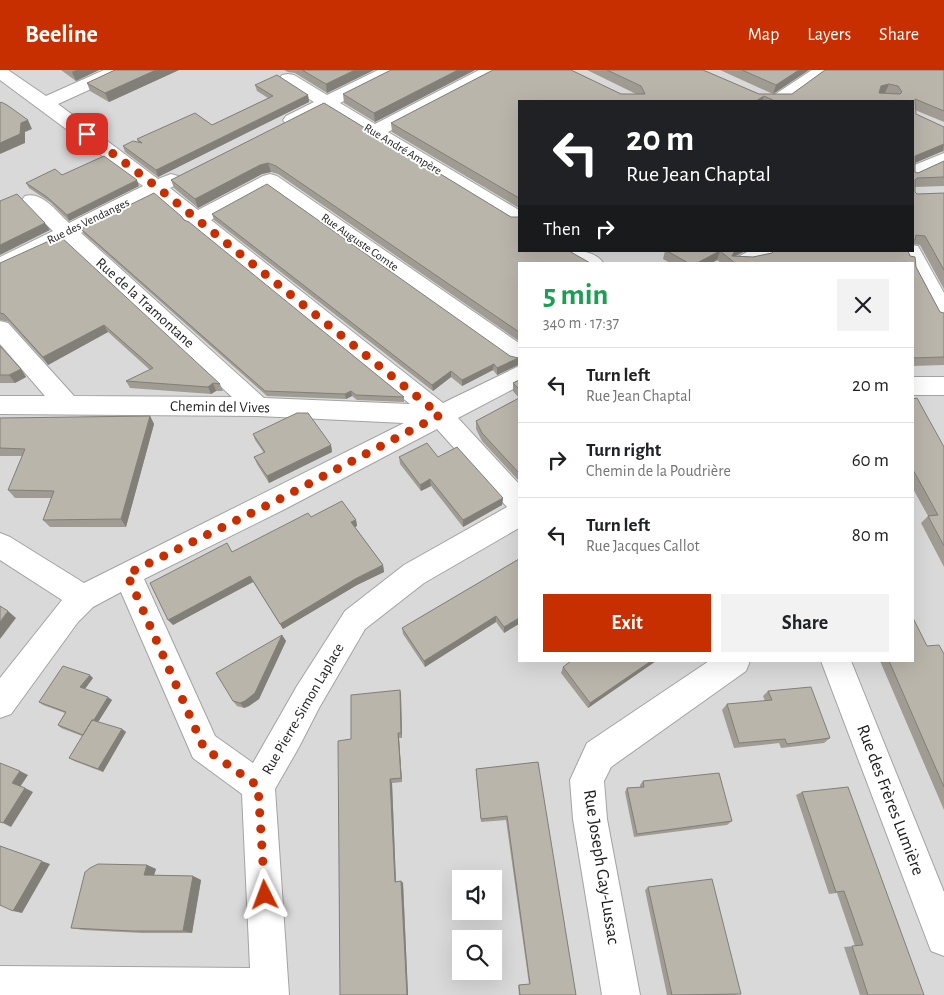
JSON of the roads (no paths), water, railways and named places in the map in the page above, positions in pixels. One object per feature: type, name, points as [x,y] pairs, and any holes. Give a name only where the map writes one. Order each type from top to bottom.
[{"type":"street","points":[[45,103],[118,70]]},
{"type":"street","points":[[273,130],[391,70]]},
{"type":"street","points":[[374,132],[492,70]]},
{"type":"street","points":[[770,100],[823,70]]},
{"type":"street","points":[[0,72],[45,103],[157,187],[195,220],[440,415],[518,501]]},
{"type":"street","name":"Rue André Ampère","points":[[288,79],[518,218]]},
{"type":"street","points":[[914,173],[944,159]]},
{"type":"street","name":"Rue des Vendanges","points":[[0,266],[184,174]]},
{"type":"street","name":"Rue Auguste Comte","points":[[195,220],[270,180],[518,354]]},
{"type":"street","name":"Rue de la Tramontane","points":[[32,200],[258,407]]},
{"type":"street","points":[[574,252],[590,262]]},
{"type":"street","points":[[746,262],[764,252]]},
{"type":"street","points":[[911,252],[928,287],[944,314]]},
{"type":"street","points":[[0,329],[66,404]]},
{"type":"street","points":[[0,703],[68,612],[83,598],[127,574],[276,501],[518,375]]},
{"type":"street","points":[[914,386],[943,387]]},
{"type":"street","name":"Chemin del Vives","points":[[0,405],[66,404],[258,407],[440,415]]},
{"type":"street","name":"Rue Pierre-Simon Laplace","points":[[270,991],[258,786],[288,736],[308,696],[355,620],[414,574],[518,515]]},
{"type":"street","points":[[0,545],[83,598]]},
{"type":"street","points":[[127,574],[204,748],[258,786]]},
{"type":"street","name":"Rue Joseph Gay-Lussac","points":[[621,995],[590,819],[588,780],[599,755],[734,662]]},
{"type":"street","name":"Rue des Frères Lumière","points":[[836,662],[944,938]]},
{"type":"street","points":[[0,985],[270,991]]}]
